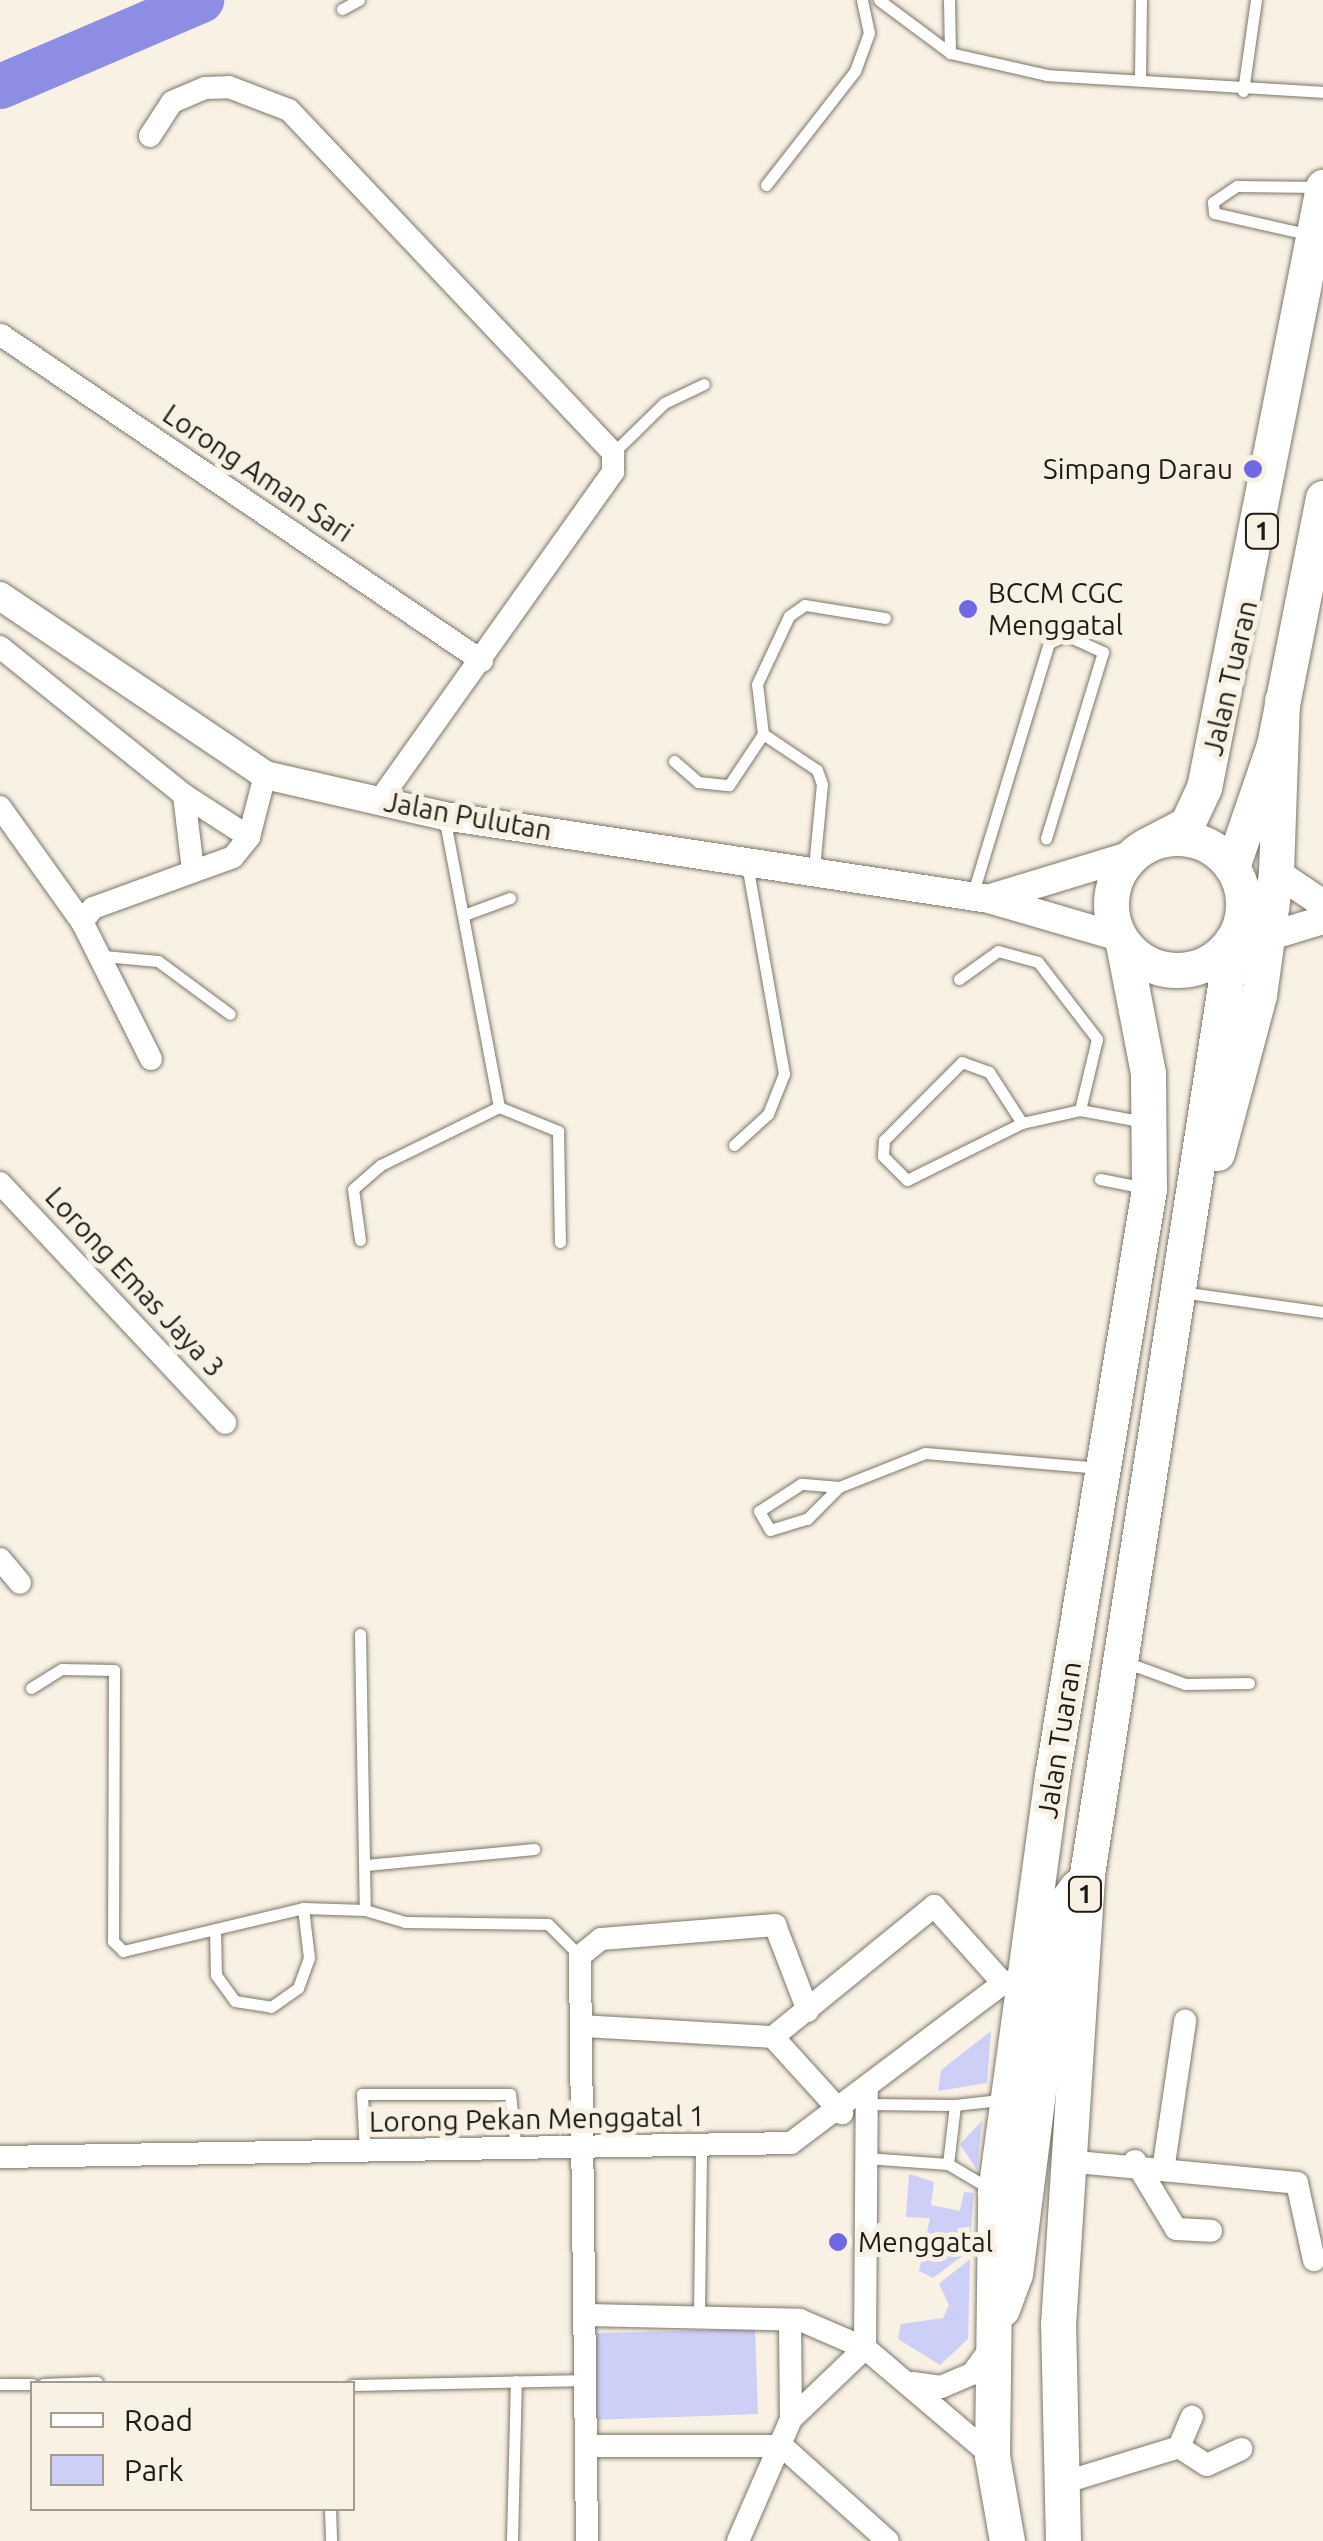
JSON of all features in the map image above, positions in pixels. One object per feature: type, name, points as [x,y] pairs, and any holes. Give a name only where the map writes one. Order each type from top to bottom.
[{"type":"main road","name":"Jalan Tuaran","points":[[1139,851],[1187,824],[1204,788],[1258,554],[1323,187]]},
{"type":"main road","name":"Jalan Tuaran","points":[[1232,867],[1282,701],[1323,498]]},
{"type":"main road","points":[[1121,940],[1147,964],[1178,971],[1209,963],[1250,939],[1276,872],[1282,701]]},
{"type":"main road","points":[[1139,851],[1193,840],[1232,867]]},
{"type":"main road","name":"1","points":[[1121,940],[1112,894],[1139,851]]},
{"type":"main road","name":"1","points":[[1232,867],[1250,939]]},
{"type":"main road","name":"Jalan Tuaran","points":[[1063,2541],[1059,2484],[1066,2161],[1087,1874],[1180,1292],[1250,939]]},
{"type":"main road","name":"Jalan Tuaran","points":[[1006,2541],[992,2456],[990,2349],[996,2192],[1012,1981],[1052,1776],[1149,1189],[1153,1123],[1121,940]]},
{"type":"main road","points":[[1052,1776],[1055,1806],[1070,1813],[1078,1804],[1157,1314],[1180,1292]]},
{"type":"main road","points":[[990,2349],[1014,2274],[1061,1909],[1087,1874]]},
{"type":"street","points":[[150,136],[172,102],[204,88],[230,86],[288,110],[613,453],[613,472],[380,800]]},
{"type":"street","name":"Lorong Aman Sari","points":[[1,335],[482,661]]},
{"type":"street","name":"Jalan Pulutan","points":[[0,596],[265,774],[444,816],[814,868],[981,898],[1121,940]]},
{"type":"street","points":[[0,647],[184,795],[249,837]]},
{"type":"street","points":[[82,922],[93,908],[232,856],[249,837],[265,774]]},
{"type":"street","points":[[184,795],[193,870]]},
{"type":"street","points":[[0,807],[104,956],[151,1059]]},
{"type":"street","name":"Jalan Pulutan","points":[[981,898],[1139,851]]},
{"type":"street","points":[[1276,872],[1323,904]]},
{"type":"street","points":[[1250,939],[1323,920]]},
{"type":"street","name":"Lorong Emas Jaya 3","points":[[0,1183],[225,1424]]},
{"type":"street","points":[[0,1559],[20,1583]]},
{"type":"street","points":[[582,2026],[773,2038],[934,1906],[1012,1981]]},
{"type":"street","points":[[588,2541],[580,1956],[601,1940],[775,1924],[808,2012]]},
{"type":"street","name":"Lorong Pekan Menggatal 1","points":[[0,2157],[364,2154],[790,2142],[867,2098],[1012,1981]]},
{"type":"street","points":[[1164,2164],[1185,2021]]},
{"type":"street","points":[[773,2038],[842,2113]]},
{"type":"street","points":[[791,2420],[865,2348],[867,2098]]},
{"type":"street","points":[[1066,2161],[1135,2161],[1297,2183],[1314,2260]]},
{"type":"street","points":[[1135,2161],[1176,2228],[1211,2231]]},
{"type":"street","points":[[586,2315],[790,2320],[865,2348],[913,2383],[992,2456]]},
{"type":"street","points":[[738,2541],[791,2420],[790,2320]]},
{"type":"street","points":[[913,2383],[942,2387],[972,2374],[990,2349]]},
{"type":"street","points":[[1059,2484],[1178,2447],[1192,2417]]},
{"type":"street","points":[[587,2446],[782,2446],[888,2541]]},
{"type":"street","points":[[1178,2447],[1207,2465],[1242,2449]]},
{"type":"lane","points":[[342,9],[358,0]]},
{"type":"lane","points":[[766,184],[855,71],[869,33],[862,0]]},
{"type":"lane","points":[[879,0],[950,53],[1048,75],[1140,80],[1243,92],[1323,92]]},
{"type":"lane","points":[[950,0],[950,53]]},
{"type":"lane","points":[[1140,80],[1142,0]]},
{"type":"lane","points":[[1243,92],[1256,0]]},
{"type":"lane","points":[[1313,236],[1214,213],[1213,202],[1237,186],[1323,187]]},
{"type":"lane","points":[[613,453],[664,404],[704,384]]},
{"type":"lane","points":[[674,762],[698,782],[729,785],[763,734],[757,684],[789,616],[805,605],[885,618]]},
{"type":"lane","points":[[981,898],[1049,643],[1066,634],[1103,652],[1046,838]]},
{"type":"lane","points":[[763,734],[817,770],[822,834],[814,868]]},
{"type":"lane","points":[[444,816],[499,1107]]},
{"type":"lane","points":[[734,1146],[768,1114],[784,1074],[746,861]]},
{"type":"lane","points":[[464,915],[510,898]]},
{"type":"lane","points":[[959,979],[998,951],[1038,962],[1097,1039],[1080,1110]]},
{"type":"lane","points":[[104,956],[158,962],[230,1014]]},
{"type":"lane","points":[[1022,1123],[989,1072],[962,1062],[882,1150],[899,1178],[920,1178],[1022,1123],[1080,1110],[1153,1123]]},
{"type":"lane","points":[[360,1240],[354,1189],[381,1165],[499,1107],[558,1131],[560,1242]]},
{"type":"lane","points":[[1100,1179],[1149,1189]]},
{"type":"lane","points":[[1180,1292],[1323,1312]]},
{"type":"lane","points":[[839,1487],[818,1511],[784,1527],[770,1530],[760,1511],[778,1491],[839,1487],[925,1453],[1103,1468]]},
{"type":"lane","points":[[360,1634],[365,1910]]},
{"type":"lane","points":[[1121,1661],[1184,1684],[1249,1683]]},
{"type":"lane","points":[[31,1688],[62,1669],[114,1670],[112,1941],[135,1954],[303,1908],[365,1910],[406,1922],[548,1924],[580,1956]]},
{"type":"lane","points":[[366,1866],[534,1849]]},
{"type":"lane","points":[[216,1929],[216,1975],[235,2001],[271,2007],[298,1988],[309,1958],[303,1908]]},
{"type":"lane","points":[[364,2154],[362,2094],[510,2094],[516,2150]]},
{"type":"lane","points":[[867,2098],[955,2105],[1005,2098]]},
{"type":"lane","points":[[948,2164],[955,2105]]},
{"type":"lane","points":[[700,2315],[702,2145]]},
{"type":"lane","points":[[866,2158],[948,2164],[996,2192]]},
{"type":"lane","points":[[355,2384],[586,2380]]},
{"type":"lane","points":[[512,2541],[516,2381]]},
{"type":"lane","points":[[0,2384],[30,2384]]},
{"type":"lane","points":[[330,2511],[331,2541]]},
{"type":"green space","points":[[991,2031],[987,2083],[938,2091],[941,2070]]},
{"type":"green space","points":[[982,2121],[977,2170],[960,2144]]},
{"type":"green space","points":[[909,2174],[934,2182],[931,2205],[960,2211],[964,2192],[974,2193],[969,2251],[933,2278],[919,2271],[930,2218],[906,2217]]},
{"type":"green space","points":[[970,2259],[968,2339],[940,2365],[898,2339],[901,2324],[943,2318],[949,2305],[939,2284]]},
{"type":"green space","points":[[755,2329],[758,2414],[591,2420],[589,2340],[598,2333]]},
{"type":"waterway","points":[[0,86],[201,0]]},
{"type":"place","name":"Simpang Darau","points":[[1253,469]]},
{"type":"place","name":"BCCM CGC Menggatal","points":[[968,609]]},
{"type":"place","name":"Menggatal","points":[[838,2242]]}]
